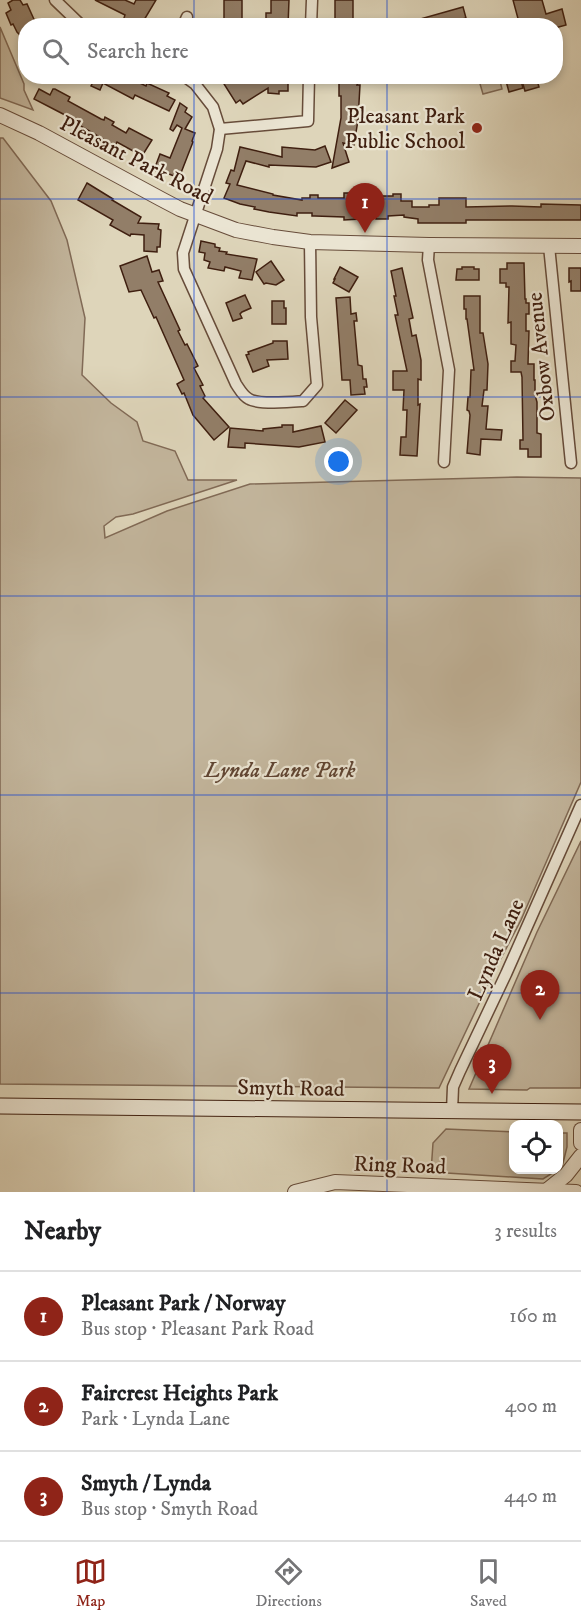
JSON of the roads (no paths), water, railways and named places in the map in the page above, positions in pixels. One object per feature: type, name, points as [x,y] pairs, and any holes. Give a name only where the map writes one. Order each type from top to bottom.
[{"type":"main road","name":"Smyth Road","points":[[0,1106],[581,1112]]},
{"type":"street","points":[[56,0],[74,18]]},
{"type":"street","points":[[311,18],[312,0]]},
{"type":"street","points":[[195,84],[213,107],[220,129],[217,149],[183,253],[184,269],[236,384],[251,401],[279,403],[303,401],[317,385],[311,317],[310,242]]},
{"type":"street","points":[[220,129],[308,121],[309,84]]},
{"type":"street","name":"Pleasant Park Road","points":[[0,115],[50,138],[152,195],[236,231],[310,242],[581,246]]},
{"type":"street","points":[[429,245],[428,260],[448,370],[444,462]]},
{"type":"street","name":"Oxbow Avenue","points":[[549,246],[571,463]]},
{"type":"street","name":"Lynda Lane","points":[[452,1111],[452,1093],[460,1071],[581,805]]},
{"type":"street","points":[[581,1130],[581,1143]]},
{"type":"street","points":[[546,1191],[566,1175],[581,1156]]},
{"type":"street","name":"Ring Road","points":[[295,1192],[335,1182],[576,1192]]},
{"type":"place","name":"Pleasant Park Public School","points":[[477,128]]},
{"type":"place","name":"Pleasant Park / Norway","points":[[365,233]]},
{"type":"place","name":"Faircrest Heights Park","points":[[540,1020]]},
{"type":"place","name":"Smyth / Lynda","points":[[492,1094]]},
{"type":"park label","name":"Lynda Lane Park","points":[[280,769]]}]
